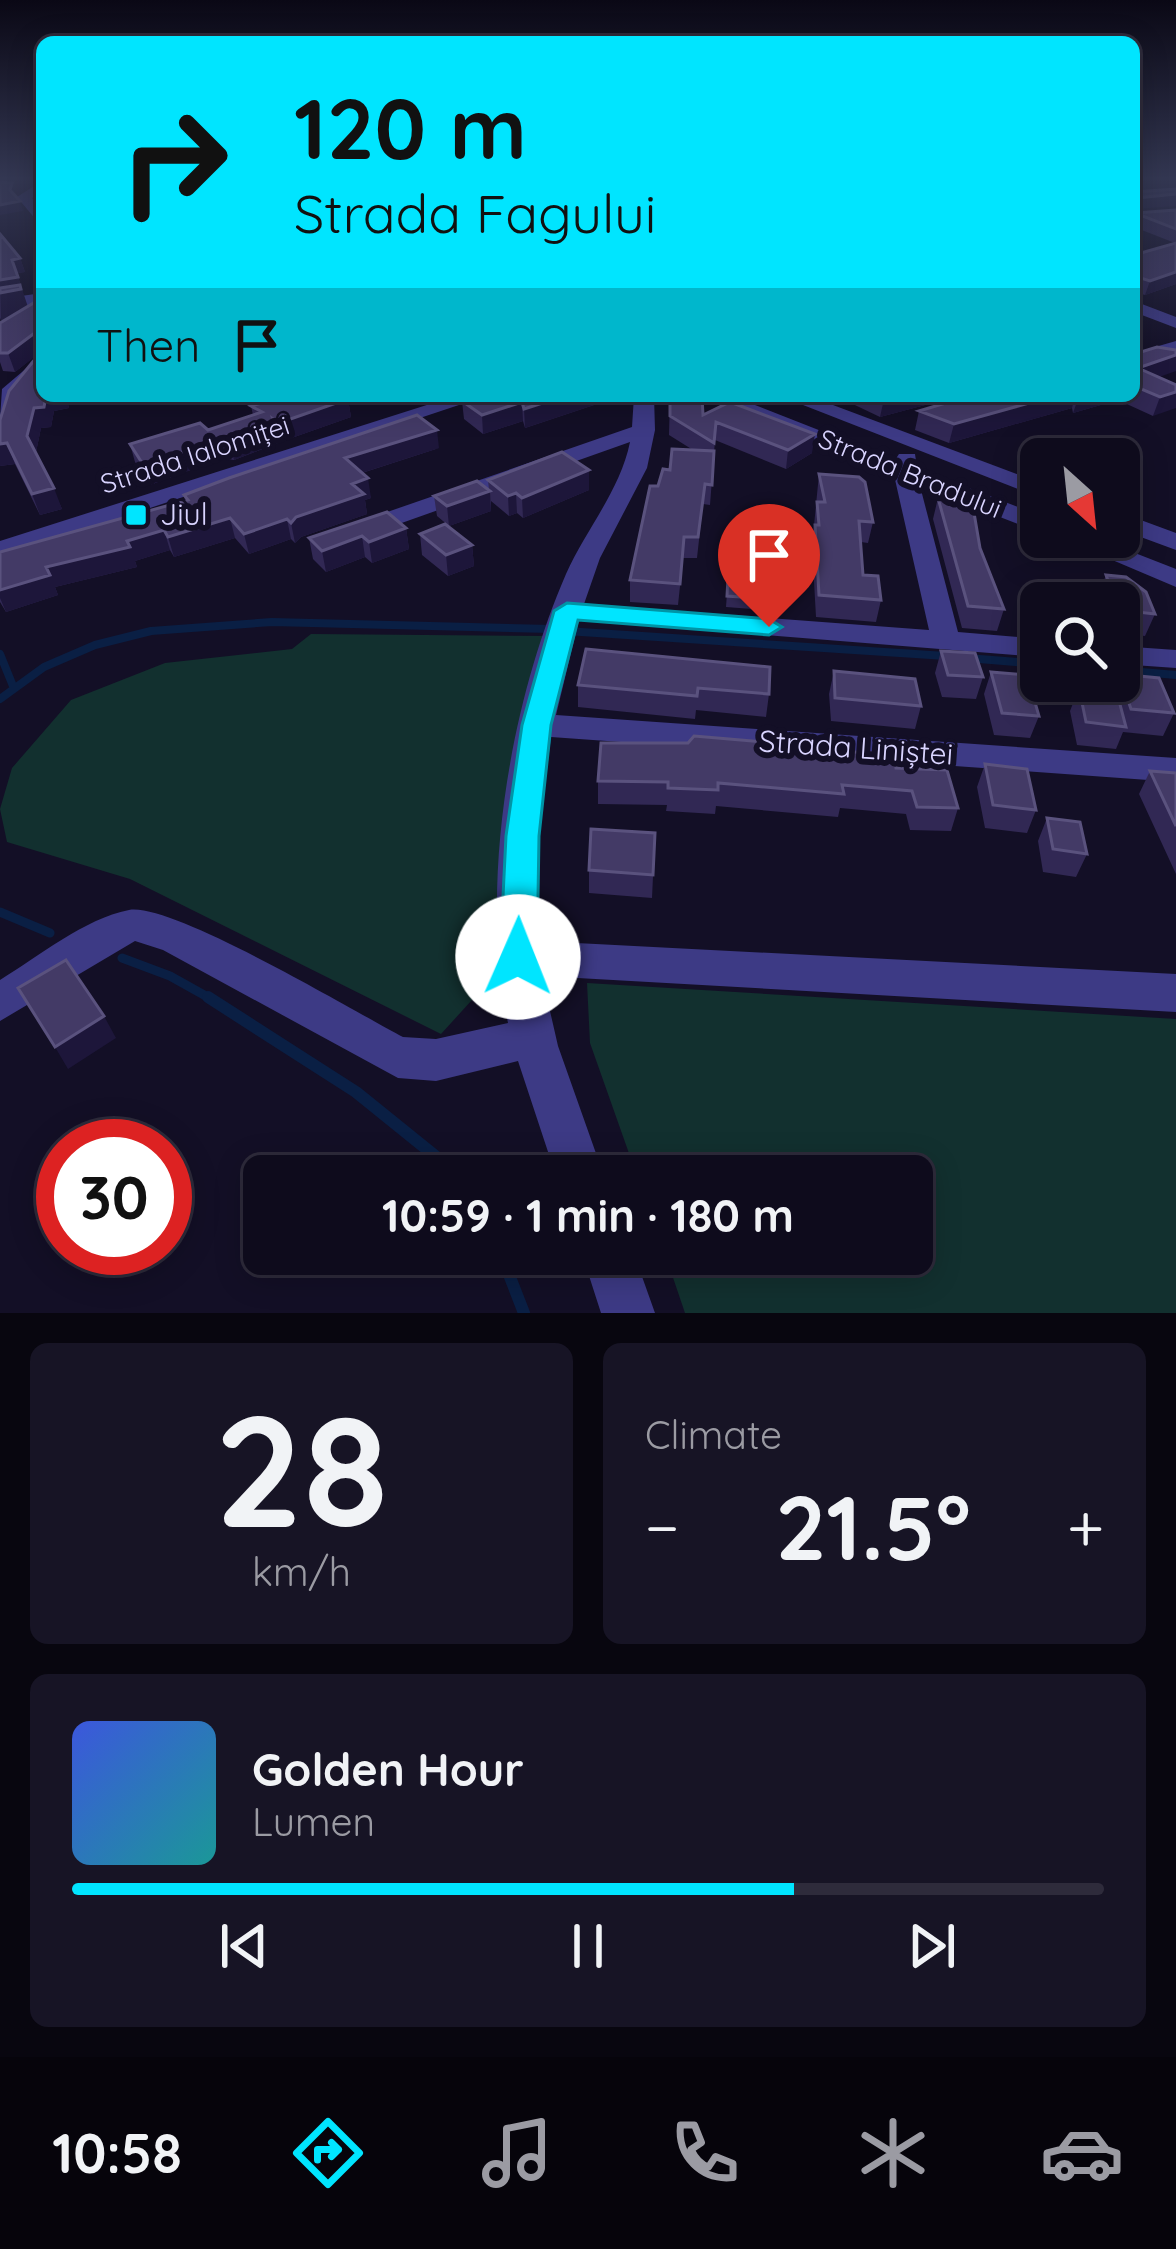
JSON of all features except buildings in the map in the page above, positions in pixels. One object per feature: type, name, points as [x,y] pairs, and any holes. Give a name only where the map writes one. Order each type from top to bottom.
[{"type":"street","points":[[0,304],[36,299]]},
{"type":"street","points":[[1141,309],[1176,300]]},
{"type":"street","points":[[1141,309],[1176,322]]},
{"type":"street","points":[[1140,357],[1176,347]]},
{"type":"street","points":[[0,413],[12,389],[36,367]]},
{"type":"street","name":"Strada Ialomiței","points":[[0,550],[457,402]]},
{"type":"street","points":[[573,1155],[535,1037],[518,957],[522,836],[537,725],[564,623],[584,566],[635,470],[644,430],[644,402]]},
{"type":"street","name":"Strada Bradului","points":[[727,402],[1020,517]]},
{"type":"street","points":[[806,402],[878,429],[909,431],[1020,481]]},
{"type":"street","points":[[836,445],[878,429]]},
{"type":"street","points":[[333,540],[644,430]]},
{"type":"street","points":[[909,431],[905,472],[946,640]]},
{"type":"street","points":[[1140,528],[1176,542]]},
{"type":"street","points":[[1123,558],[1176,579]]},
{"type":"street","points":[[564,623],[1020,646]]},
{"type":"street","points":[[1140,656],[1176,659]]},
{"type":"street","name":"Strada Liniștei","points":[[537,725],[1176,770]]},
{"type":"street","points":[[0,1002],[115,931],[135,926],[175,937],[398,1057],[436,1060],[535,1037]]},
{"type":"street","points":[[518,957],[1176,993]]},
{"type":"street","points":[[615,1275],[628,1313]]},
{"type":"green space","points":[[311,634],[550,636],[511,981],[482,989],[441,1034],[130,879],[7,842],[0,809],[12,768],[71,700],[165,663],[292,649]]},
{"type":"green space","points":[[587,983],[1176,1019],[1176,1313],[685,1313],[672,1275],[933,1275],[933,1155],[630,1155],[590,1043]]},
{"type":"waterway","points":[[0,699],[44,667],[95,645],[151,631],[272,622],[551,629]]},
{"type":"waterway","points":[[566,631],[946,656]]},
{"type":"waterway","points":[[0,654],[13,686]]},
{"type":"waterway","points":[[967,658],[1020,662]]},
{"type":"waterway","points":[[1140,672],[1176,675]]},
{"type":"waterway","points":[[0,912],[50,933]]},
{"type":"waterway","points":[[122,958],[170,976],[210,999]]},
{"type":"waterway","points":[[210,999],[356,1092],[434,1155]]},
{"type":"waterway","points":[[509,1275],[524,1313]]},
{"type":"place","name":"Jiul","points":[[136,515]]},
{"type":"route","points":[[518,957],[522,836],[537,725],[567,611],[769,627]]}]
